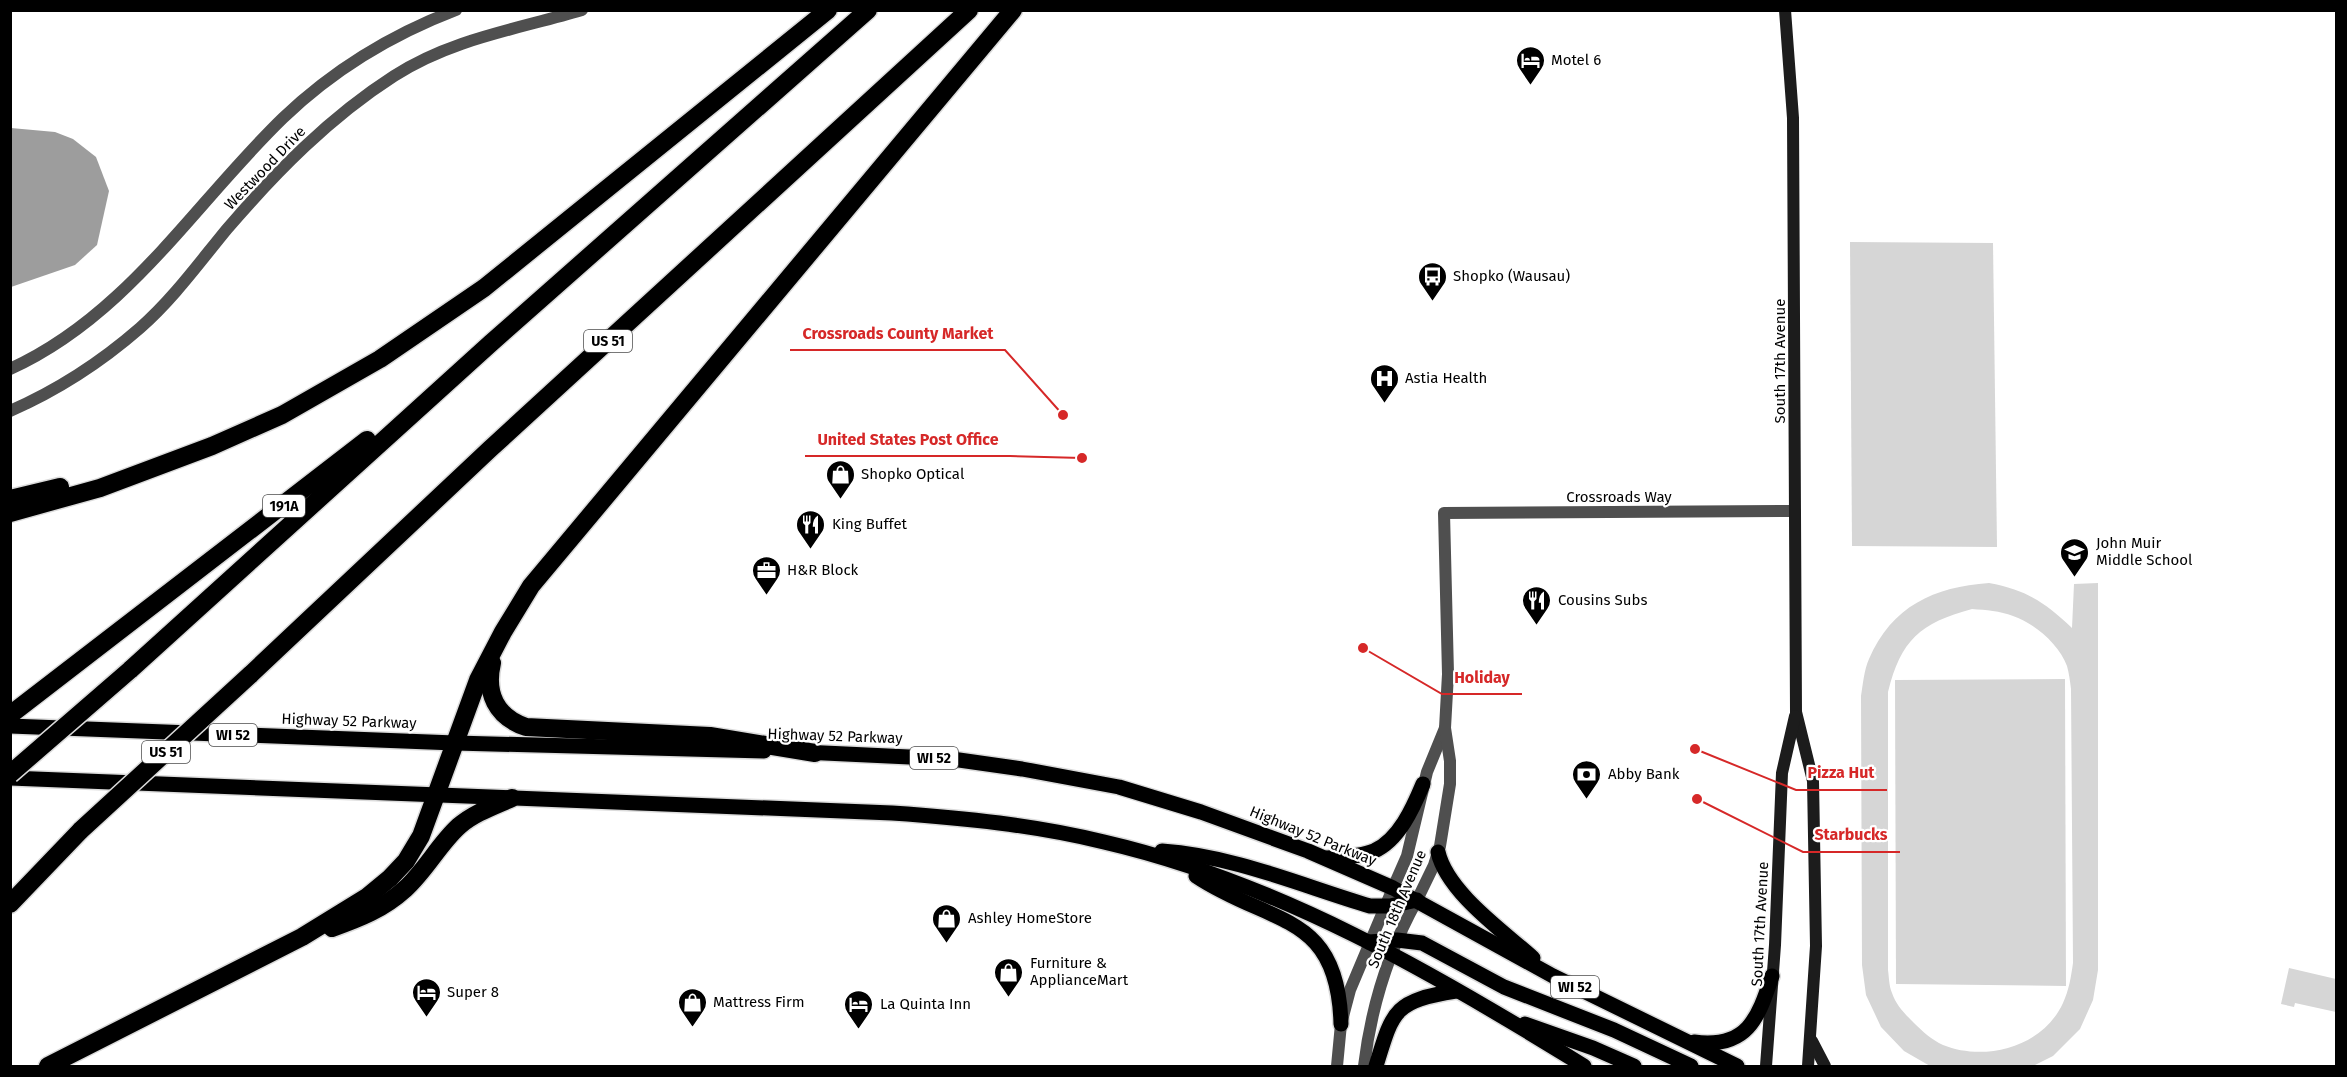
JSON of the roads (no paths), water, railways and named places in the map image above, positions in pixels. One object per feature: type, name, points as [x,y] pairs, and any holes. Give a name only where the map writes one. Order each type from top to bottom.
[{"type":"highway","points":[[10,513],[100,488],[212,446],[282,415],[417,336],[484,288],[828,10]]},
{"type":"highway","points":[[10,776],[491,343],[868,10]]},
{"type":"highway","name":"US 51","points":[[10,889],[81,830],[483,456],[969,10]]},
{"type":"highway","points":[[48,1066],[302,937],[367,897],[400,869],[422,837],[478,680],[506,626],[544,568],[1013,10]]},
{"type":"highway","name":"191A","points":[[10,715],[491,343]]},
{"type":"highway","points":[[10,499],[150,469]]},
{"type":"highway","points":[[506,626],[493,661],[490,689],[496,706],[517,724],[537,729],[719,737],[815,753]]},
{"type":"highway","points":[[302,937],[359,919],[383,906],[411,883],[461,824],[512,798]]},
{"type":"highway","points":[[10,904],[81,830]]},
{"type":"main road","name":"South 17th Avenue","points":[[1785,10],[1793,118],[1796,712],[1812,781],[1816,946],[1808,1066]]},
{"type":"main road","name":"South 17th Avenue","points":[[1766,1066],[1782,773],[1796,712]]},
{"type":"main road","name":"Highway 52 Parkway","points":[[10,726],[952,759],[1119,787],[1201,812],[1326,858],[1393,888],[1553,976],[1737,1066]]},
{"type":"main road","points":[[10,776],[892,813],[963,818],[1077,836],[1179,863],[1281,901],[1369,942],[1394,947],[1422,943],[1497,983],[1614,1030],[1691,1066]]},
{"type":"main road","points":[[1326,858],[1365,854],[1383,845],[1396,833],[1408,816],[1424,784]]},
{"type":"main road","points":[[1131,849],[1217,858],[1358,902],[1384,906],[1417,900]]},
{"type":"main road","points":[[1438,852],[1444,870],[1461,891],[1553,976]]},
{"type":"main road","points":[[1179,863],[1222,891],[1294,924],[1314,940],[1326,954],[1334,972],[1341,1003],[1341,1024]]},
{"type":"main road","points":[[1394,947],[1456,991],[1584,1066]]},
{"type":"main road","points":[[1684,1041],[1711,1044],[1733,1040],[1740,1035],[1757,1017],[1772,976]]},
{"type":"main road","points":[[1376,1066],[1386,1031],[1398,1011],[1418,998],[1456,991]]},
{"type":"main road","points":[[1505,1018],[1549,1030],[1634,1066]]},
{"type":"main road","points":[[1810,1034],[1816,1052],[1825,1066]]},
{"type":"main road","points":[[1560,1052],[1576,1066]]},
{"type":"street","name":"Westwood Drive","points":[[10,369],[57,344],[115,298],[149,265],[282,119],[309,94],[352,64],[403,34],[456,10]]},
{"type":"street","name":"Westwood Drive","points":[[10,411],[39,399],[75,377],[142,327],[272,179],[326,128],[376,88],[413,64],[447,49],[512,28],[582,10]]},
{"type":"street","name":"Crossroads Way","points":[[1444,513],[1794,511]]},
{"type":"street","name":"South 18th Avenue","points":[[1364,1066],[1374,1009],[1394,947],[1438,852],[1450,784],[1450,761],[1445,728],[1448,674],[1444,513]]},
{"type":"street","name":"South 18th Avenue","points":[[1337,1066],[1341,1024],[1352,982],[1411,842],[1433,753],[1445,728]]},
{"type":"place","name":"Motel 6","points":[[1530,86]]},
{"type":"place","name":"Shopko (Wausau)","points":[[1432,302]]},
{"type":"place","name":"Astia Health","points":[[1384,404]]},
{"type":"place","name":"Crossroads County Market","points":[[1063,415]]},
{"type":"place","name":"United States Post Office","points":[[1082,458]]},
{"type":"place","name":"Shopko Optical","points":[[840,500]]},
{"type":"place","name":"King Buffet","points":[[811,550]]},
{"type":"place","name":"John Muir Middle School","points":[[2075,578]]},
{"type":"place","name":"H&R Block","points":[[766,596]]},
{"type":"place","name":"Cousins Subs","points":[[1537,626]]},
{"type":"place","name":"Holiday","points":[[1363,648]]},
{"type":"place","name":"Pizza Hut","points":[[1695,749]]},
{"type":"place","name":"Starbucks","points":[[1697,799]]},
{"type":"place","name":"Abby Bank","points":[[1587,800]]},
{"type":"place","name":"Ashley HomeStore","points":[[947,944]]},
{"type":"place","name":"Furniture & ApplianceMart","points":[[1009,998]]},
{"type":"place","name":"Super 8","points":[[426,1018]]},
{"type":"place","name":"Mattress Firm","points":[[692,1028]]},
{"type":"place","name":"La Quinta Inn","points":[[859,1030]]}]
